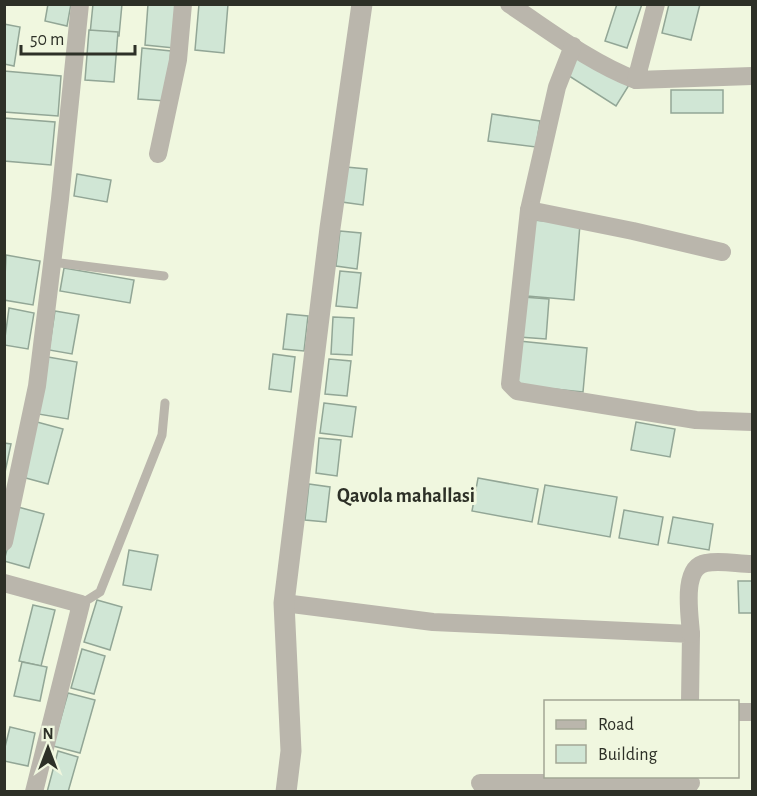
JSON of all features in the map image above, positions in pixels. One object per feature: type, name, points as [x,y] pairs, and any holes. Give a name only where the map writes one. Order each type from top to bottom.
[{"type":"street","points":[[4,542],[37,386],[80,4]]},
{"type":"street","points":[[158,154],[178,60],[183,4]]},
{"type":"street","points":[[286,792],[291,751],[284,603],[330,228],[362,4]]},
{"type":"street","points":[[509,4],[621,75],[636,80],[753,76]]},
{"type":"street","points":[[636,80],[656,4]]},
{"type":"street","points":[[573,46],[556,87],[529,210],[510,384],[517,391],[696,420],[753,422]]},
{"type":"street","points":[[529,210],[722,252]]},
{"type":"street","points":[[690,700],[691,634],[688,585],[692,572],[704,563],[753,564]]},
{"type":"street","points":[[4,583],[81,604],[34,792]]},
{"type":"street","points":[[284,603],[433,622],[691,634]]},
{"type":"street","points":[[480,783],[691,784]]},
{"type":"lane","points":[[52,262],[164,276]]},
{"type":"lane","points":[[81,604],[100,592],[162,435],[165,403]]},
{"type":"building","points":[[48,4],[71,4],[67,26],[45,21]]},
{"type":"building","points":[[93,4],[122,4],[119,36],[90,34]]},
{"type":"building","points":[[148,4],[177,4],[174,48],[145,45]]},
{"type":"building","points":[[199,4],[228,4],[224,53],[195,50]]},
{"type":"building","points":[[617,4],[642,4],[627,48],[605,41]]},
{"type":"building","points":[[669,4],[700,4],[691,40],[662,33]]},
{"type":"building","points":[[4,24],[20,27],[14,66],[4,64]]},
{"type":"building","points":[[89,30],[118,32],[114,82],[85,80]]},
{"type":"building","points":[[142,48],[171,51],[166,101],[138,99]]},
{"type":"building","points":[[579,54],[629,85],[616,106],[566,74]]},
{"type":"building","points":[[4,71],[61,76],[58,116],[4,112]]},
{"type":"building","points":[[671,90],[723,90],[723,113],[671,113]]},
{"type":"building","points":[[492,114],[540,121],[536,147],[488,141]]},
{"type":"building","points":[[4,118],[55,122],[51,165],[4,161]]},
{"type":"building","points":[[346,167],[367,169],[363,205],[342,202]]},
{"type":"building","points":[[77,174],[111,180],[107,202],[74,196]]},
{"type":"building","points":[[533,220],[580,224],[574,300],[527,296]]},
{"type":"building","points":[[340,231],[361,233],[357,269],[336,266]]},
{"type":"building","points":[[6,255],[40,261],[33,305],[4,300]]},
{"type":"building","points":[[64,268],[134,280],[130,303],[60,291]]},
{"type":"building","points":[[340,271],[361,273],[357,308],[336,306]]},
{"type":"building","points":[[523,297],[549,299],[546,339],[519,337]]},
{"type":"building","points":[[9,308],[34,313],[28,349],[4,345]]},
{"type":"building","points":[[55,311],[79,315],[72,354],[49,350]]},
{"type":"building","points":[[287,314],[308,316],[304,351],[283,349]]},
{"type":"building","points":[[333,317],[354,318],[352,355],[331,354]]},
{"type":"building","points":[[519,341],[587,348],[583,392],[515,385]]},
{"type":"building","points":[[273,354],[295,357],[291,392],[269,389]]},
{"type":"building","points":[[48,357],[77,362],[68,419],[38,414]]},
{"type":"building","points":[[329,359],[351,361],[347,396],[325,394]]},
{"type":"building","points":[[324,403],[356,407],[352,437],[320,433]]},
{"type":"building","points":[[37,422],[63,429],[48,484],[22,477]]},
{"type":"building","points":[[636,422],[675,429],[670,457],[631,450]]},
{"type":"building","points":[[319,438],[341,440],[337,476],[316,473]]},
{"type":"building","points":[[4,443],[11,444],[4,477]]},
{"type":"building","points":[[478,478],[538,489],[532,522],[472,511]]},
{"type":"building","points":[[309,484],[330,487],[326,522],[305,520]]},
{"type":"building","points":[[545,485],[617,497],[610,537],[538,524]]},
{"type":"building","points":[[18,507],[44,514],[29,568],[4,561]]},
{"type":"building","points":[[624,510],[663,517],[658,545],[619,538]]},
{"type":"building","points":[[673,517],[713,524],[709,550],[668,543]]},
{"type":"building","points":[[129,550],[158,555],[151,590],[123,585]]},
{"type":"building","points":[[738,581],[752,581],[752,613],[739,613]]},
{"type":"building","points":[[97,600],[122,607],[110,650],[84,642]]},
{"type":"building","points":[[33,605],[55,610],[41,666],[19,661]]},
{"type":"building","points":[[82,649],[105,656],[94,694],[71,688]]},
{"type":"building","points":[[22,662],[47,667],[40,701],[14,696]]},
{"type":"building","points":[[68,693],[95,700],[80,753],[53,746]]},
{"type":"building","points":[[10,727],[35,733],[28,766],[4,761]]},
{"type":"building","points":[[58,751],[78,757],[68,792],[47,792]]},
{"type":"district","name":"Qavola mahallasi","points":[[406,496]]}]
